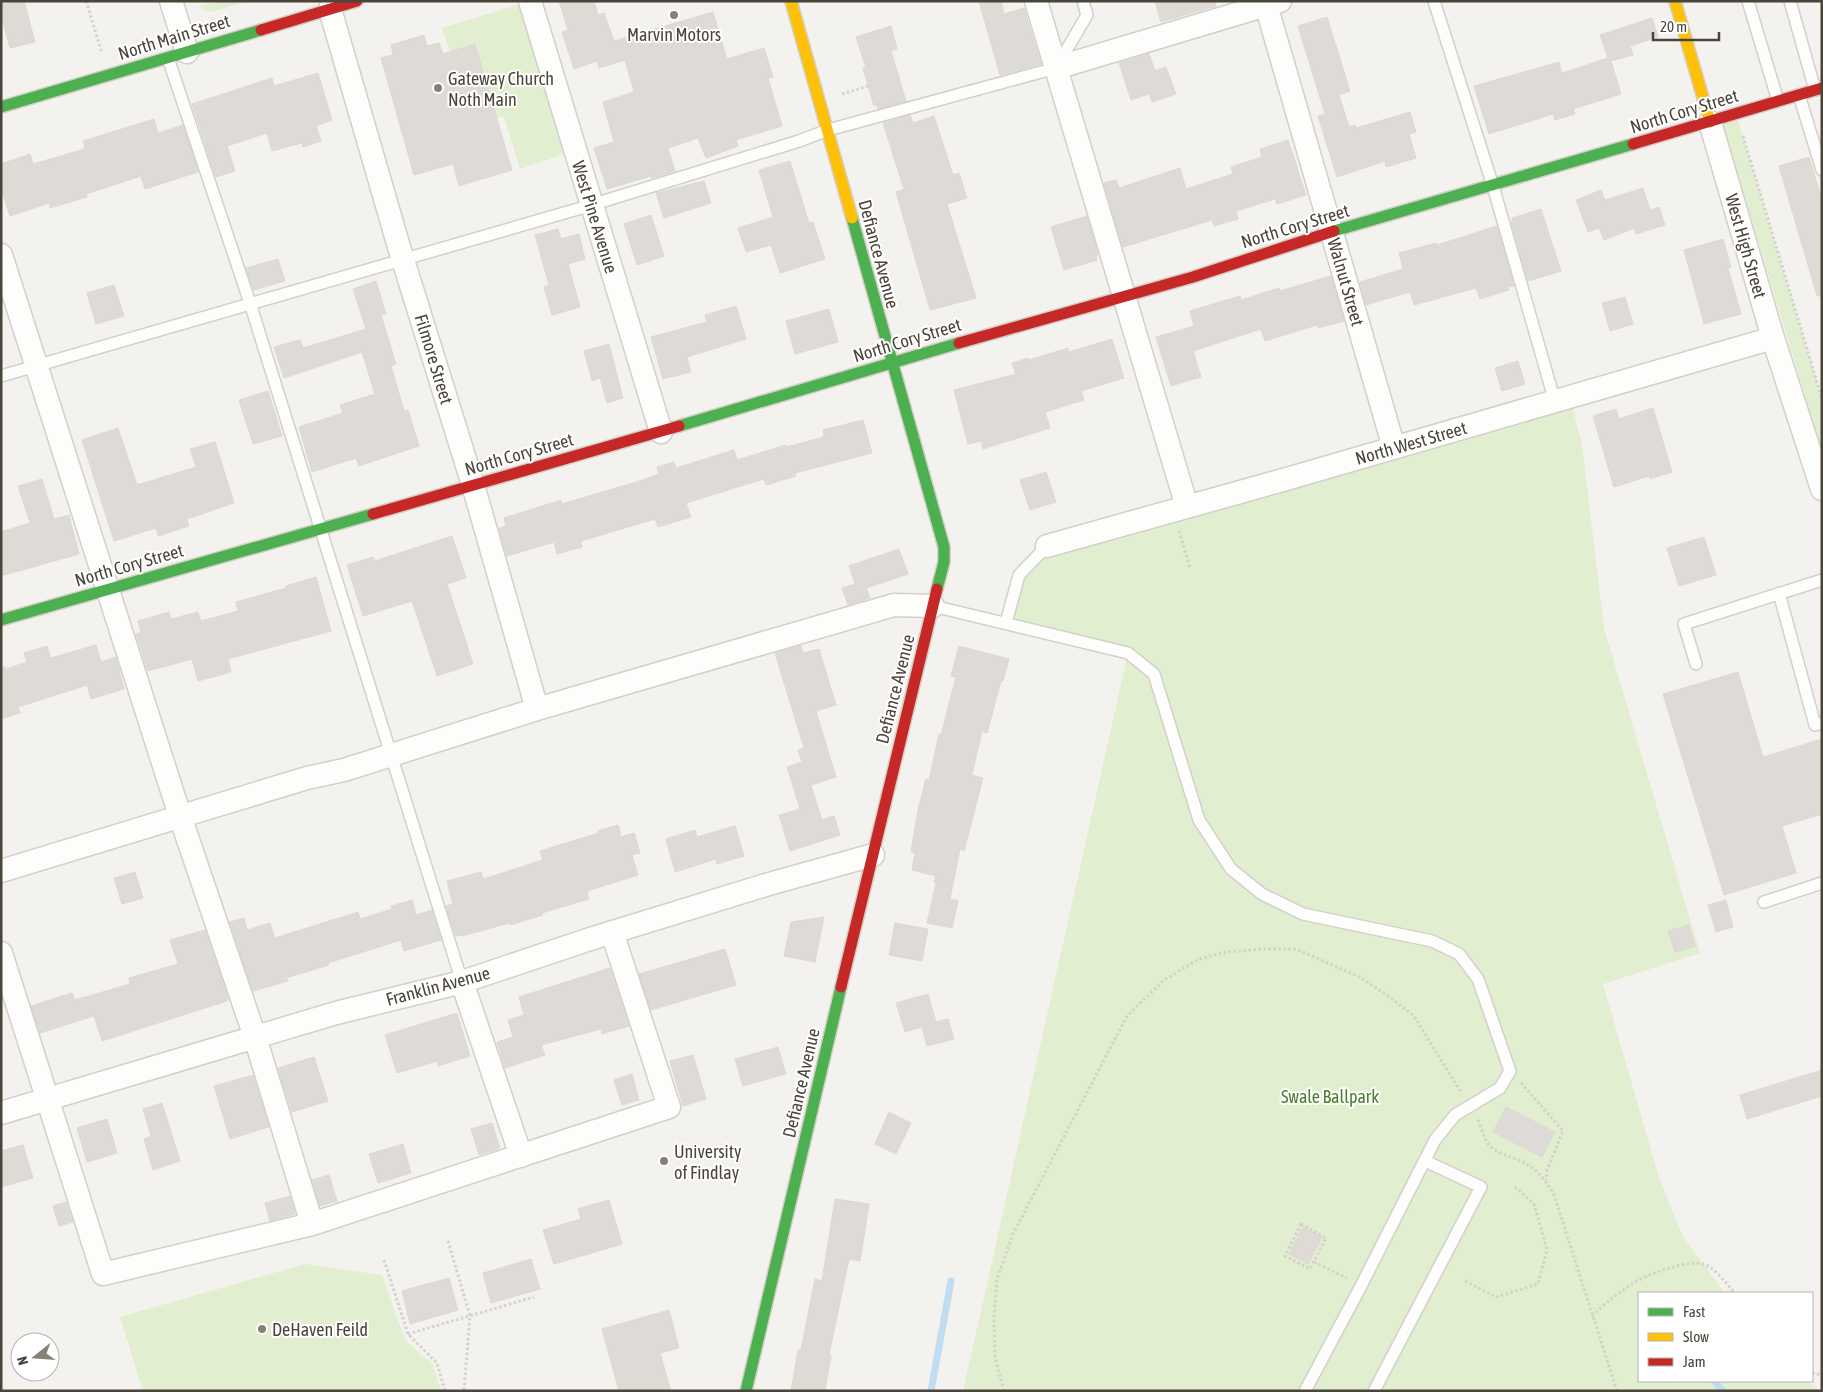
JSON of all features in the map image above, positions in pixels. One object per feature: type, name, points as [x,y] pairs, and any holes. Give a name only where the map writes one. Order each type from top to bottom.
[{"type":"street","points":[[171,1],[177,55]]},
{"type":"street","name":"North Main Street","points":[[1,107],[357,1]]},
{"type":"street","name":"West Pine Avenue","points":[[530,1],[661,432]]},
{"type":"street","name":"Defiance Avenue","points":[[746,1391],[944,562],[944,547],[791,1]]},
{"type":"street","points":[[1036,1],[1123,296],[1180,509]]},
{"type":"street","name":"West High Street","points":[[1676,1],[1773,338],[1822,488]]},
{"type":"street","points":[[1056,68],[1270,3]]},
{"type":"street","name":"Walnut Street","points":[[1270,3],[1331,232],[1394,448]]},
{"type":"street","name":"Filmore Street","points":[[330,9],[403,259],[473,485],[537,709]]},
{"type":"street","name":"North Cory Street","points":[[1,620],[661,432],[892,363],[1193,277],[1331,232],[1494,186],[1818,89]]},
{"type":"street","points":[[1,254],[180,816],[255,1037],[312,1224]]},
{"type":"street","name":"North West Street","points":[[1048,546],[1773,338]]},
{"type":"street","points":[[1,870],[307,778],[344,770],[537,709],[894,605],[933,606]]},
{"type":"street","name":"Franklin Avenue","points":[[1,1113],[336,1013],[462,982],[612,932],[769,884],[873,855]]},
{"type":"street","points":[[1,953],[104,1274],[312,1224],[669,1107],[612,932]]},
{"type":"street","points":[[462,982],[521,1156]]},
{"type":"lane","points":[[1,376],[591,205],[799,141],[828,130],[1056,68],[1087,15],[1083,1]]},
{"type":"lane","points":[[1434,1],[1494,186],[1555,402]]},
{"type":"lane","points":[[1748,1],[1778,101]]},
{"type":"lane","points":[[1790,1],[1818,89]]},
{"type":"lane","points":[[177,55],[250,303],[462,982]]},
{"type":"lane","points":[[1799,95],[1822,170]]},
{"type":"lane","points":[[1006,623],[1019,575],[1048,546]]},
{"type":"lane","points":[[1696,664],[1684,624],[1822,580]]},
{"type":"lane","points":[[1779,593],[1815,725],[1822,723]]},
{"type":"lane","points":[[933,606],[1128,653],[1154,674],[1199,820],[1231,869],[1262,894],[1303,914],[1432,942],[1459,954],[1478,979],[1510,1071],[1500,1088],[1455,1115],[1435,1140],[1361,1286],[1304,1391]]},
{"type":"lane","points":[[1764,902],[1822,883]]},
{"type":"lane","points":[[1374,1391],[1481,1187],[1425,1161]]},
{"type":"path","points":[[86,1],[109,75]]},
{"type":"path","points":[[834,96],[868,86]]},
{"type":"path","points":[[1736,114],[1822,400]]},
{"type":"path","points":[[1180,509],[1190,567]]},
{"type":"path","points":[[1004,1391],[995,1358],[994,1319],[997,1279],[1013,1234],[1127,1016],[1164,980],[1199,959],[1226,952],[1262,948],[1296,948],[1360,977],[1392,998],[1414,1016],[1480,1122],[1489,1146],[1536,1170],[1553,1192],[1617,1391]]},
{"type":"path","points":[[1510,1071],[1563,1132],[1548,1170],[1546,1181]]},
{"type":"path","points":[[1465,1281],[1496,1297],[1538,1284],[1547,1250],[1534,1204],[1515,1187]]},
{"type":"path","points":[[1301,1224],[1326,1238],[1314,1262],[1310,1270],[1285,1256],[1301,1224]]},
{"type":"path","points":[[448,1241],[470,1316],[464,1391]]},
{"type":"path","points":[[384,1260],[408,1334],[437,1363],[445,1391]]},
{"type":"path","points":[[1314,1262],[1332,1270]]},
{"type":"path","points":[[1592,1316],[1613,1297],[1638,1279],[1661,1269],[1688,1263],[1700,1263],[1711,1267],[1734,1292]]},
{"type":"path","points":[[408,1334],[534,1297]]},
{"type":"green space","points":[[219,1],[248,1],[211,12],[198,7]]},
{"type":"green space","points":[[523,3],[565,146],[562,155],[520,169],[504,116],[496,118],[474,44],[450,52],[442,28]]},
{"type":"green space","points":[[1736,114],[1822,399],[1822,452],[1721,118]]},
{"type":"green space","name":"Swale Ballpark","points":[[1570,397],[1582,445],[1604,628],[1700,953],[1603,984],[1660,1181],[1684,1238],[1724,1292],[1638,1292],[1638,1382],[1807,1382],[1820,1391],[963,1391],[1128,653],[1006,623],[1019,575],[1047,546]]},
{"type":"green space","name":"DeHaven Feild","points":[[305,1264],[382,1275],[405,1340],[433,1365],[441,1391],[143,1391],[120,1317]]},
{"type":"building","points":[[1,1],[24,1],[35,42],[10,48],[1,15]]},
{"type":"building","points":[[559,1],[594,1],[598,15],[604,13],[614,41],[713,12],[727,59],[764,48],[773,77],[768,78],[782,126],[736,140],[738,146],[706,158],[698,138],[668,148],[675,171],[607,189],[594,148],[614,142],[603,102],[634,92],[625,60],[599,68],[597,61],[574,69],[562,32],[568,30]]},
{"type":"building","points":[[979,1],[1001,1],[1004,14],[1024,8],[1041,64],[1000,75]]},
{"type":"building","points":[[1155,1],[1215,1],[1216,6],[1161,22]]},
{"type":"building","points":[[1327,17],[1350,91],[1339,95],[1349,127],[1355,125],[1356,128],[1410,112],[1416,132],[1409,134],[1416,158],[1386,167],[1385,161],[1337,177],[1318,116],[1325,114],[1298,26]]},
{"type":"building","points":[[1652,18],[1658,37],[1630,46],[1633,55],[1611,61],[1621,94],[1573,109],[1575,114],[1555,120],[1553,114],[1489,134],[1474,86],[1559,62],[1562,73],[1608,58],[1600,35]]},
{"type":"building","points":[[891,26],[897,49],[891,51],[906,101],[878,109],[877,105],[874,106],[863,68],[866,68],[856,37]]},
{"type":"building","name":"Gateway Church Noth Main","points":[[424,35],[427,46],[439,43],[443,54],[475,44],[512,170],[459,186],[453,164],[414,175],[381,58],[393,55],[391,45]]},
{"type":"building","points":[[1149,54],[1155,71],[1166,67],[1176,94],[1152,102],[1149,94],[1131,100],[1119,63]]},
{"type":"building","points":[[318,73],[332,120],[316,126],[321,141],[303,147],[302,143],[272,151],[267,133],[227,146],[235,171],[216,177],[192,104],[272,78],[274,86]]},
{"type":"building","points":[[910,115],[913,123],[934,116],[953,175],[959,173],[967,198],[947,204],[976,298],[930,310],[896,192],[904,189],[883,123]]},
{"type":"building","points":[[154,119],[158,133],[183,125],[198,172],[145,189],[141,176],[86,194],[87,197],[50,208],[49,203],[10,216],[1,188],[1,164],[30,154],[33,164],[85,149],[83,141]]},
{"type":"building","points":[[1288,140],[1306,195],[1277,204],[1275,199],[1236,211],[1238,219],[1214,226],[1212,220],[1123,247],[1104,183],[1116,180],[1119,188],[1180,168],[1186,189],[1233,174],[1231,167],[1262,157],[1260,149]]},
{"type":"building","points":[[1809,157],[1822,200],[1822,296],[1817,296],[1779,166]]},
{"type":"building","points":[[790,161],[809,223],[813,222],[825,259],[780,273],[771,245],[746,252],[738,228],[773,217],[759,170]]},
{"type":"building","points":[[704,181],[711,203],[664,218],[656,193]]},
{"type":"building","points":[[1643,188],[1650,210],[1659,207],[1665,225],[1636,234],[1635,228],[1604,240],[1599,228],[1588,232],[1576,200],[1601,190],[1605,200]]},
{"type":"building","points":[[1541,209],[1561,271],[1528,281],[1511,221],[1513,221],[1512,218]]},
{"type":"building","points":[[651,215],[664,256],[637,265],[624,224]]},
{"type":"building","points":[[1087,216],[1098,255],[1096,255],[1097,260],[1064,270],[1051,227]]},
{"type":"building","points":[[1497,226],[1514,286],[1508,287],[1509,290],[1480,299],[1476,288],[1414,305],[1410,292],[1366,305],[1360,282],[1403,269],[1399,253],[1436,243],[1437,245]]},
{"type":"building","points":[[558,229],[561,239],[579,234],[585,259],[568,264],[580,307],[552,315],[544,287],[549,285],[535,235]]},
{"type":"building","points":[[1723,239],[1731,267],[1728,268],[1741,314],[1704,324],[1684,250]]},
{"type":"building","points":[[278,259],[285,281],[254,290],[246,268]]},
{"type":"building","points":[[1331,276],[1344,321],[1318,328],[1317,325],[1265,341],[1261,329],[1193,351],[1201,377],[1171,386],[1156,337],[1194,326],[1190,311],[1240,296],[1241,300],[1279,288],[1280,291]]},
{"type":"building","points":[[376,281],[386,314],[381,315],[396,364],[391,366],[404,411],[408,410],[419,446],[359,466],[356,458],[312,472],[299,427],[343,413],[340,405],[375,394],[362,352],[284,378],[274,347],[300,340],[303,348],[366,329],[353,289]]},
{"type":"building","points":[[114,285],[124,316],[96,324],[87,293]]},
{"type":"building","points":[[1625,297],[1633,324],[1610,331],[1602,303]]},
{"type":"building","points":[[736,306],[746,339],[687,357],[691,372],[663,379],[651,337],[707,322],[705,315]]},
{"type":"building","points":[[829,309],[838,342],[795,354],[786,321]]},
{"type":"building","points":[[1112,339],[1124,378],[1081,391],[1084,400],[1045,412],[1050,428],[983,449],[981,441],[968,444],[954,390],[1016,374],[1012,363],[1028,358],[1029,360],[1068,348],[1069,352]]},
{"type":"building","points":[[609,344],[623,398],[607,403],[600,378],[592,381],[584,351]]},
{"type":"building","points":[[1518,361],[1525,384],[1502,391],[1495,368]]},
{"type":"building","points":[[268,391],[282,436],[253,444],[239,400]]},
{"type":"building","points":[[1653,408],[1672,472],[1650,479],[1649,476],[1614,487],[1593,416],[1616,409],[1619,419]]},
{"type":"building","points":[[863,420],[872,453],[795,473],[796,476],[766,485],[764,479],[686,503],[691,517],[658,527],[655,519],[581,541],[582,547],[557,554],[554,542],[507,556],[499,528],[506,526],[504,518],[561,500],[562,504],[643,480],[659,474],[657,467],[674,462],[676,468],[734,450],[737,460],[786,445],[787,447],[824,437],[823,430]]},
{"type":"building","points":[[118,428],[137,485],[196,467],[190,449],[215,442],[234,503],[187,519],[189,526],[158,536],[156,528],[114,541],[82,440]]},
{"type":"building","points":[[1046,472],[1056,502],[1030,510],[1020,480]]},
{"type":"building","points":[[42,479],[54,519],[69,515],[79,554],[1,576],[1,532],[30,523],[18,486]]},
{"type":"building","points":[[452,536],[466,578],[447,584],[473,664],[437,676],[412,601],[363,616],[347,565],[373,557],[375,561]]},
{"type":"building","points":[[1704,537],[1716,575],[1679,586],[1667,548]]},
{"type":"building","points":[[899,549],[908,574],[866,588],[870,598],[848,605],[842,588],[855,584],[849,566]]},
{"type":"building","points":[[316,577],[331,631],[228,659],[231,672],[198,681],[192,659],[148,671],[136,634],[141,632],[138,621],[169,612],[171,619],[198,612],[201,621],[238,611],[236,602],[286,588],[286,586]]},
{"type":"building","points":[[96,645],[101,662],[116,657],[124,689],[91,699],[87,685],[18,707],[20,713],[1,719],[1,667],[6,667],[6,669],[27,662],[24,653],[47,646],[51,658]]},
{"type":"building","points":[[801,646],[803,653],[819,649],[836,705],[816,711],[836,777],[811,785],[822,820],[834,816],[840,835],[790,851],[779,815],[800,809],[787,767],[802,762],[798,750],[804,748],[775,653]]},
{"type":"building","points":[[959,646],[1009,659],[987,733],[982,731],[972,775],[983,778],[964,851],[960,849],[950,899],[958,901],[952,928],[927,923],[936,876],[912,870],[915,853],[911,852],[918,810],[926,779],[929,780],[939,734],[941,735],[956,677],[951,676]]},
{"type":"building","points":[[1738,672],[1763,757],[1822,739],[1822,814],[1782,826],[1796,873],[1724,895],[1663,694]]},
{"type":"building","points":[[618,825],[621,837],[634,833],[640,853],[632,855],[638,875],[587,891],[589,899],[542,913],[543,915],[510,925],[509,923],[456,936],[446,906],[453,904],[447,881],[481,872],[483,879],[543,860],[540,851],[599,833],[598,831]]},
{"type":"building","points":[[735,826],[744,856],[717,864],[716,859],[675,872],[666,839],[695,830],[697,837]]},
{"type":"building","points":[[135,872],[143,898],[122,904],[114,878]]},
{"type":"building","points":[[412,900],[416,915],[432,910],[441,940],[404,951],[401,940],[328,963],[329,965],[286,978],[288,981],[253,991],[230,922],[244,918],[247,930],[270,923],[275,938],[358,912],[360,919],[392,909],[391,906]]},
{"type":"building","points":[[1726,900],[1733,927],[1716,932],[1708,905]]},
{"type":"building","points":[[824,917],[815,962],[784,956],[791,922]]},
{"type":"building","points":[[895,923],[928,929],[922,961],[889,955]]},
{"type":"building","points":[[1689,925],[1695,946],[1675,952],[1668,931]]},
{"type":"building","points":[[205,930],[228,998],[227,1001],[102,1041],[94,1016],[40,1033],[31,1006],[72,993],[75,1000],[130,984],[129,978],[178,964],[170,940]]},
{"type":"building","points":[[725,949],[736,985],[651,1010],[639,974]]},
{"type":"building","points":[[610,968],[629,1026],[602,1034],[601,1029],[541,1045],[545,1055],[505,1068],[497,1042],[513,1037],[508,1020],[524,1015],[519,997]]},
{"type":"building","points":[[928,994],[936,1022],[948,1019],[954,1039],[927,1046],[922,1027],[905,1032],[896,1003]]},
{"type":"building","points":[[457,1013],[470,1056],[438,1066],[437,1061],[397,1073],[385,1035]]},
{"type":"building","points":[[778,1047],[786,1074],[743,1086],[735,1059]]},
{"type":"building","points":[[693,1055],[706,1099],[683,1106],[670,1061]]},
{"type":"building","points":[[314,1057],[328,1101],[292,1112],[278,1068]]},
{"type":"building","points":[[1822,1070],[1822,1096],[1747,1119],[1740,1095]]},
{"type":"building","points":[[632,1074],[639,1100],[622,1105],[614,1080]]},
{"type":"building","points":[[253,1075],[269,1127],[230,1139],[214,1086]]},
{"type":"building","points":[[162,1103],[180,1161],[153,1170],[144,1139],[151,1136],[143,1109]]},
{"type":"building","points":[[1506,1107],[1555,1132],[1542,1157],[1493,1132]]},
{"type":"building","points":[[889,1112],[911,1123],[896,1154],[875,1144]]},
{"type":"building","points":[[107,1119],[117,1153],[87,1162],[77,1128]]},
{"type":"building","points":[[492,1123],[500,1148],[479,1155],[471,1129]]},
{"type":"building","points":[[403,1144],[411,1173],[378,1183],[369,1154]]},
{"type":"building","points":[[23,1145],[33,1178],[1,1187],[1,1151]]},
{"type":"building","points":[[329,1175],[337,1201],[320,1206],[312,1180]]},
{"type":"building","points":[[290,1196],[295,1214],[270,1221],[265,1203]]},
{"type":"building","points":[[835,1199],[869,1204],[860,1261],[849,1259],[829,1355],[831,1356],[825,1391],[791,1391],[798,1350],[801,1350],[815,1279],[822,1281]]},
{"type":"building","points":[[609,1200],[622,1244],[554,1264],[543,1230],[581,1219],[578,1209]]},
{"type":"building","points":[[66,1202],[73,1222],[59,1226],[53,1206]]},
{"type":"building","points":[[1303,1227],[1322,1237],[1308,1264],[1289,1254]]},
{"type":"building","points":[[531,1259],[540,1289],[491,1303],[483,1273]]},
{"type":"building","points":[[449,1278],[458,1310],[410,1324],[402,1291]]},
{"type":"building","points":[[669,1310],[679,1348],[660,1353],[671,1391],[619,1391],[602,1329]]},
{"type":"waterway","points":[[931,1391],[951,1281]]},
{"type":"waterway","points":[[1715,1382],[1723,1391]]},
{"type":"traffic: fast","points":[[1,107],[261,30]]},
{"type":"traffic: fast","points":[[1334,231],[1633,144]]},
{"type":"traffic: fast","points":[[852,218],[944,547],[944,562],[937,589]]},
{"type":"traffic: fast","points":[[679,426],[959,343]]},
{"type":"traffic: fast","points":[[1,620],[373,514]]},
{"type":"traffic: fast","points":[[746,1391],[841,987]]},
{"type":"traffic: slow","points":[[791,1],[852,218]]},
{"type":"traffic: slow","points":[[1675,1],[1710,122]]},
{"type":"traffic: jam","points":[[261,30],[357,1]]},
{"type":"traffic: jam","points":[[1633,144],[1822,88]]},
{"type":"traffic: jam","points":[[959,343],[1193,277],[1334,231]]},
{"type":"traffic: jam","points":[[373,514],[679,426]]},
{"type":"traffic: jam","points":[[841,987],[937,589]]},
{"type":"place","name":"Marvin Motors","points":[[674,15]]},
{"type":"place","name":"Gateway Church Noth Main","points":[[438,88]]},
{"type":"place","name":"University of Findlay","points":[[664,1161]]},
{"type":"place","name":"DeHaven Feild","points":[[262,1329]]}]
